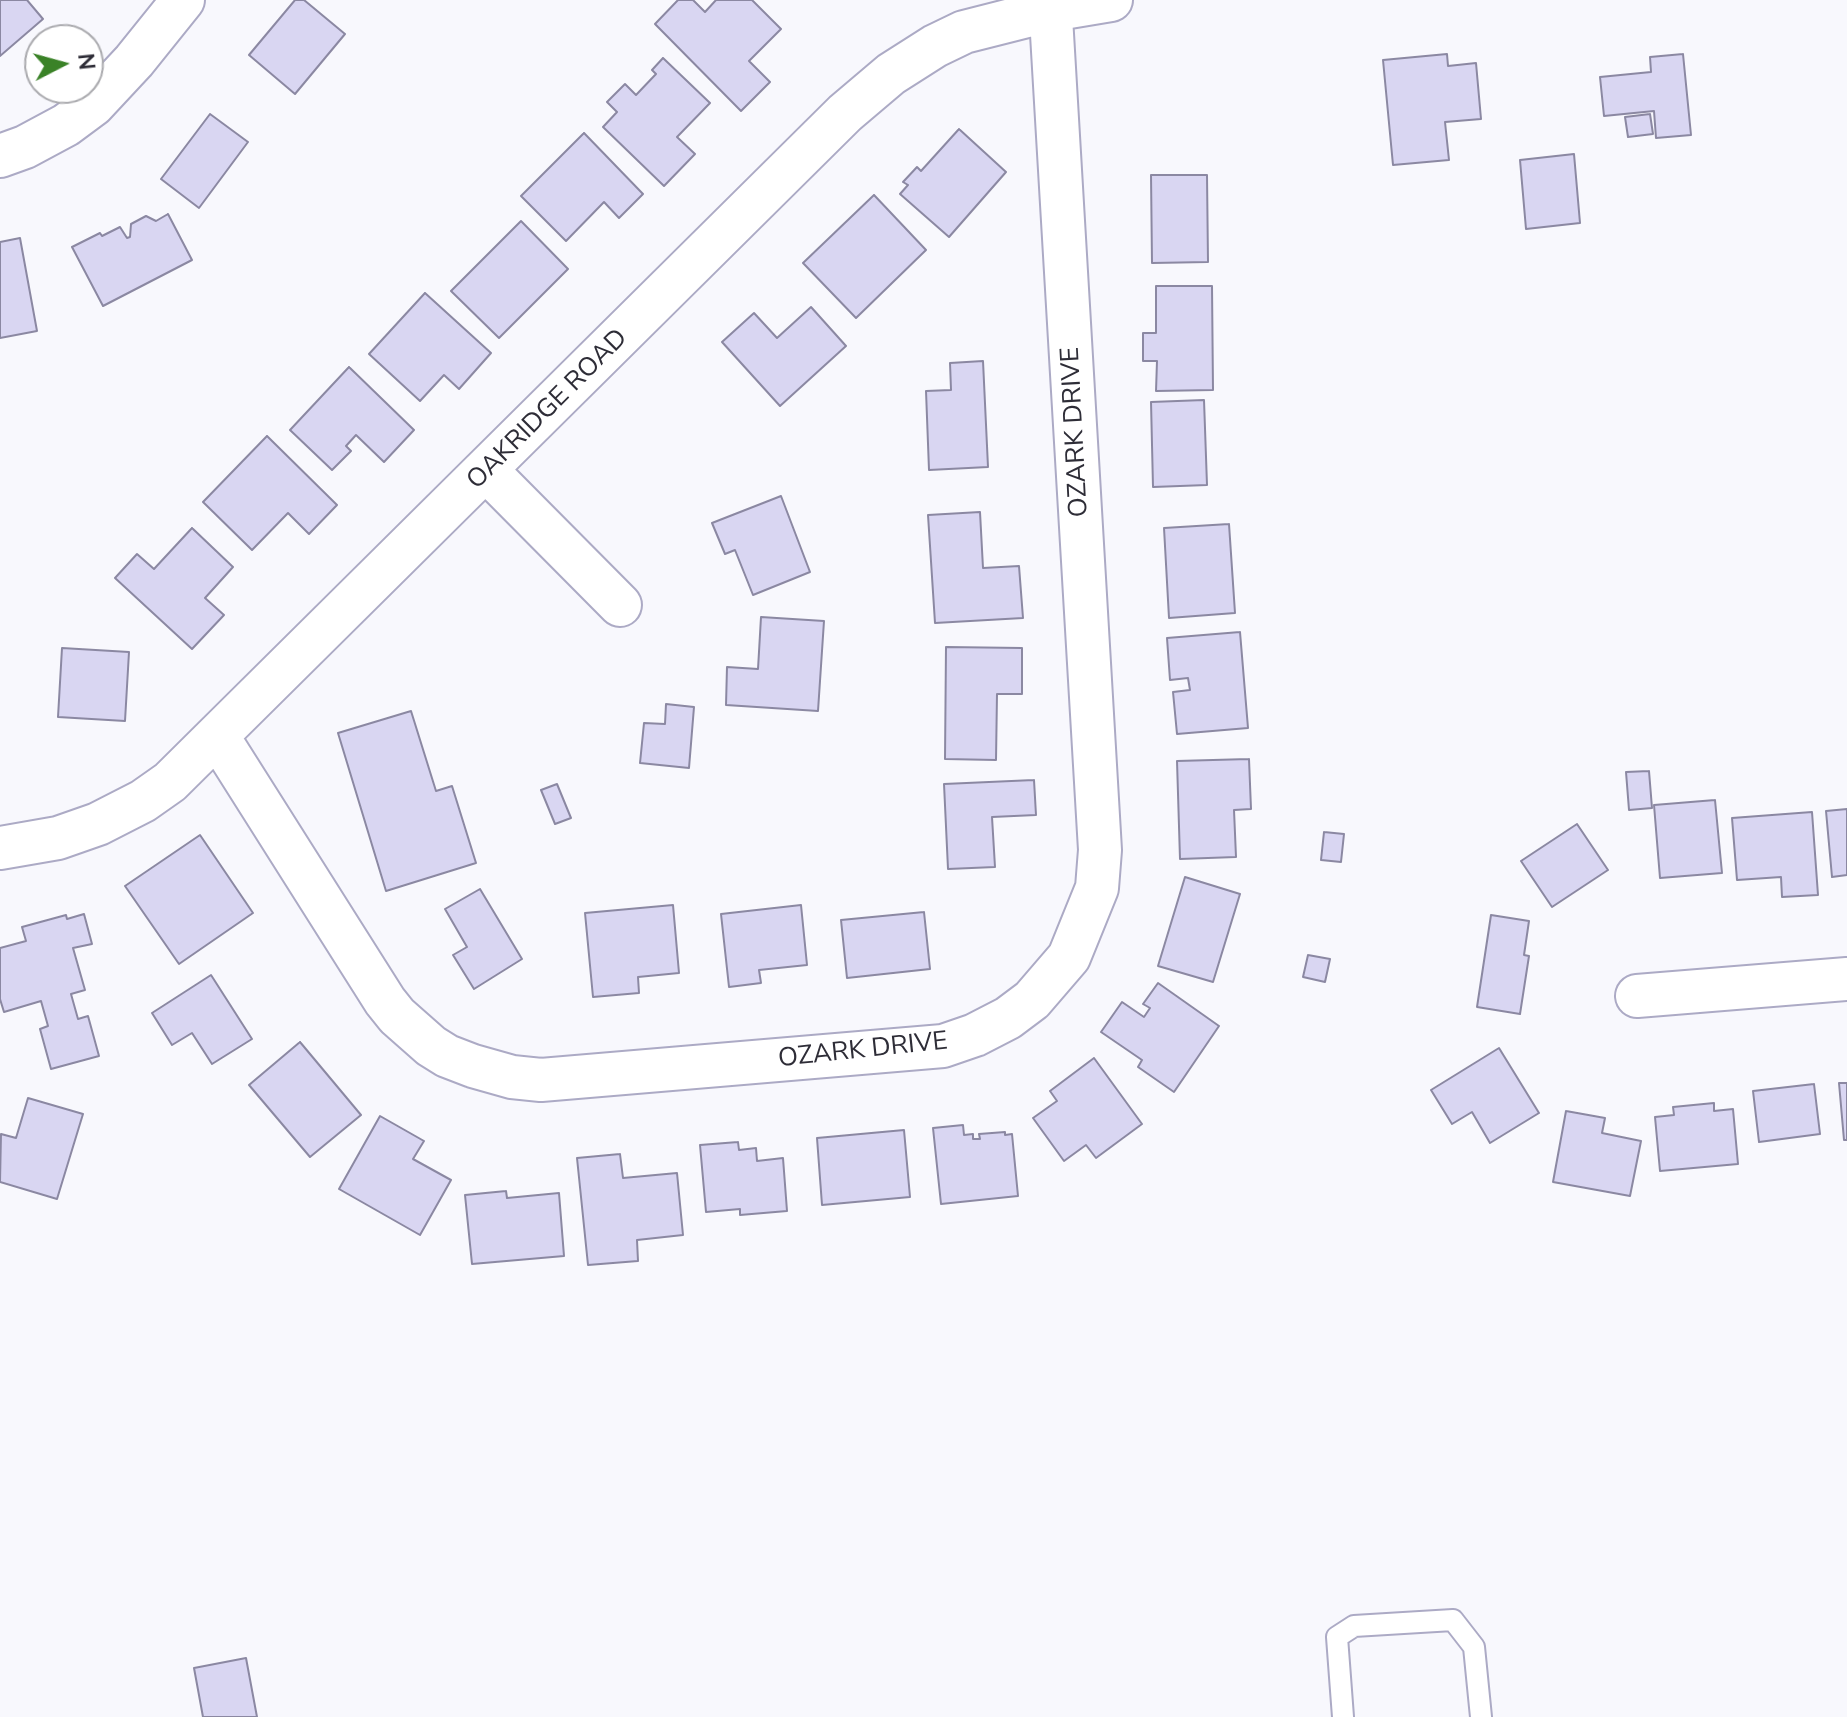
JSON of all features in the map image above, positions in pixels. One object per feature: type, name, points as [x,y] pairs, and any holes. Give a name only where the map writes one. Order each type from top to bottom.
[{"type":"street","points":[[0,156],[25,147],[93,105],[134,61],[183,0]]},
{"type":"street","name":"OAKRIDGE ROAD","points":[[0,848],[58,838],[98,824],[143,801],[170,782],[834,124],[891,74],[964,32],[1051,5],[1111,0]]},
{"type":"street","name":"OZARK DRIVE","points":[[218,737],[385,1001],[431,1046],[473,1066],[512,1077],[541,1080],[943,1046],[975,1035],[1008,1018],[1032,1000],[1069,957],[1097,888],[1100,850],[1051,5]]},
{"type":"street","points":[[487,471],[620,605]]},
{"type":"street","points":[[1637,996],[1847,979]]},
{"type":"lane","points":[[1343,1717],[1337,1637],[1354,1626],[1380,1622],[1453,1620],[1474,1647],[1481,1717]]},
{"type":"building","points":[[0,0],[27,0],[43,19],[37,24],[24,24],[24,35],[0,56]]},
{"type":"building","points":[[295,0],[304,0],[345,34],[295,94],[249,55]]},
{"type":"building","points":[[678,0],[693,0],[705,12],[716,0],[752,0],[781,29],[749,61],[770,82],[741,111],[655,24]]},
{"type":"building","points":[[1447,54],[1448,66],[1476,63],[1481,119],[1445,122],[1449,160],[1393,165],[1383,60]]},
{"type":"building","points":[[1683,54],[1691,135],[1656,138],[1654,111],[1604,116],[1600,77],[1651,72],[1650,57]]},
{"type":"building","points":[[663,58],[710,103],[677,137],[695,154],[664,186],[603,127],[617,112],[607,102],[625,84],[636,95],[656,74],[652,70]]},
{"type":"building","points":[[210,114],[248,142],[199,208],[161,179]]},
{"type":"building","points":[[1650,114],[1653,134],[1628,137],[1625,117]]},
{"type":"building","points":[[959,129],[1006,172],[949,237],[900,194],[908,185],[903,182],[917,167],[921,171]]},
{"type":"building","points":[[584,133],[643,194],[619,218],[604,202],[566,241],[521,196]]},
{"type":"building","points":[[1574,154],[1580,223],[1526,229],[1520,160]]},
{"type":"building","points":[[1151,175],[1207,175],[1208,262],[1152,263]]},
{"type":"building","points":[[874,195],[926,250],[856,318],[803,263]]},
{"type":"building","points":[[168,214],[192,260],[103,306],[72,247],[120,227],[127,238],[130,237],[131,224],[146,216],[156,221]]},
{"type":"building","points":[[521,221],[568,269],[499,338],[451,291]]},
{"type":"building","points":[[20,238],[37,331],[0,338],[0,242]]},
{"type":"building","points":[[1156,286],[1212,286],[1213,390],[1156,391],[1157,361],[1143,361],[1143,333],[1156,333]]},
{"type":"building","points":[[425,293],[491,353],[459,389],[444,375],[420,401],[369,354]]},
{"type":"building","points":[[811,307],[846,346],[780,406],[722,342],[754,313],[777,338]]},
{"type":"building","points":[[983,361],[988,467],[929,470],[926,391],[951,390],[950,363]]},
{"type":"building","points":[[349,367],[414,430],[384,462],[356,435],[346,446],[351,451],[332,470],[290,430]]},
{"type":"building","points":[[1204,400],[1207,485],[1153,487],[1151,402]]},
{"type":"building","points":[[267,436],[337,505],[309,534],[288,513],[252,550],[203,502]]},
{"type":"building","points":[[781,496],[810,572],[753,595],[735,550],[725,554],[712,523]]},
{"type":"building","points":[[980,512],[983,568],[1019,566],[1023,618],[935,623],[928,515]]},
{"type":"building","points":[[1229,524],[1235,613],[1169,618],[1164,528]]},
{"type":"building","points":[[192,528],[233,567],[205,598],[224,615],[192,649],[115,578],[137,554],[154,569]]},
{"type":"building","points":[[761,617],[824,621],[818,711],[726,705],[727,667],[758,669]]},
{"type":"building","points":[[1240,632],[1248,728],[1177,734],[1173,692],[1190,690],[1188,678],[1170,680],[1167,638]]},
{"type":"building","points":[[946,647],[1022,648],[1022,694],[997,694],[996,760],[945,759]]},
{"type":"building","points":[[62,648],[129,652],[125,721],[58,717]]},
{"type":"building","points":[[666,704],[694,707],[689,768],[640,763],[644,723],[665,724]]},
{"type":"building","points":[[411,711],[436,791],[452,786],[476,863],[386,891],[338,733]]},
{"type":"building","points":[[1249,759],[1251,809],[1234,810],[1236,857],[1180,859],[1177,761]]},
{"type":"building","points":[[1649,771],[1652,808],[1629,810],[1626,772]]},
{"type":"building","points":[[1034,780],[1036,815],[992,817],[995,867],[948,869],[944,784]]},
{"type":"building","points":[[557,784],[571,818],[555,824],[541,790]]},
{"type":"building","points":[[1715,800],[1722,873],[1660,878],[1654,805]]},
{"type":"building","points":[[1847,809],[1847,875],[1832,877],[1826,811]]},
{"type":"building","points":[[1812,812],[1818,895],[1782,897],[1781,877],[1737,880],[1732,818]]},
{"type":"building","points":[[1577,824],[1608,870],[1552,907],[1521,861]]},
{"type":"building","points":[[1324,832],[1344,834],[1341,862],[1321,860]]},
{"type":"building","points":[[200,835],[253,913],[179,964],[125,886]]},
{"type":"building","points":[[1185,877],[1240,894],[1213,982],[1158,966]]},
{"type":"building","points":[[480,889],[522,959],[474,989],[453,955],[467,947],[445,909]]},
{"type":"building","points":[[673,905],[679,973],[638,977],[639,993],[593,997],[585,913]]},
{"type":"building","points":[[801,905],[807,965],[759,970],[761,983],[729,987],[721,914]]},
{"type":"building","points":[[924,912],[930,969],[847,978],[841,920]]},
{"type":"building","points":[[84,914],[92,944],[73,948],[85,990],[71,994],[78,1019],[88,1016],[99,1056],[51,1069],[40,1029],[48,1026],[41,1001],[4,1012],[0,999],[0,948],[26,941],[22,927],[66,915],[67,919]]},
{"type":"building","points":[[1491,915],[1529,921],[1524,955],[1529,956],[1520,1014],[1477,1007]]},
{"type":"building","points":[[1308,955],[1330,959],[1325,982],[1303,977]]},
{"type":"building","points":[[211,975],[252,1039],[212,1064],[192,1033],[172,1045],[152,1013]]},
{"type":"building","points":[[1158,983],[1219,1026],[1174,1092],[1138,1067],[1142,1060],[1101,1032],[1122,1002],[1144,1017],[1150,1008],[1143,1004]]},
{"type":"building","points":[[300,1042],[361,1115],[310,1157],[249,1085]]},
{"type":"building","points":[[1499,1048],[1539,1113],[1490,1143],[1472,1112],[1452,1124],[1431,1090]]},
{"type":"building","points":[[1094,1058],[1142,1124],[1096,1158],[1086,1145],[1064,1161],[1033,1118],[1057,1101],[1050,1091]]},
{"type":"building","points":[[1839,1083],[1847,1083],[1847,1140],[1844,1140]]},
{"type":"building","points":[[1814,1084],[1820,1134],[1759,1142],[1753,1091]]},
{"type":"building","points":[[28,1098],[83,1114],[57,1199],[0,1182],[1,1134],[16,1138]]},
{"type":"building","points":[[1714,1103],[1714,1111],[1733,1109],[1738,1164],[1660,1171],[1655,1117],[1674,1115],[1673,1107]]},
{"type":"building","points":[[1566,1111],[1605,1118],[1602,1133],[1641,1141],[1630,1196],[1553,1182]]},
{"type":"building","points":[[380,1116],[424,1141],[413,1159],[451,1180],[420,1235],[339,1189]]},
{"type":"building","points":[[963,1125],[964,1135],[973,1134],[973,1139],[980,1139],[979,1134],[1012,1134],[1018,1196],[941,1204],[933,1128]]},
{"type":"building","points":[[904,1130],[910,1197],[822,1205],[817,1138]]},
{"type":"building","points":[[738,1142],[739,1150],[756,1148],[757,1161],[783,1158],[787,1211],[740,1215],[740,1209],[706,1212],[700,1145]]},
{"type":"building","points":[[620,1154],[623,1178],[677,1173],[683,1235],[637,1240],[638,1261],[588,1265],[577,1158]]},
{"type":"building","points":[[506,1191],[507,1198],[559,1193],[564,1256],[472,1264],[465,1195]]},
{"type":"building","points":[[246,1658],[257,1717],[203,1717],[194,1668]]}]
